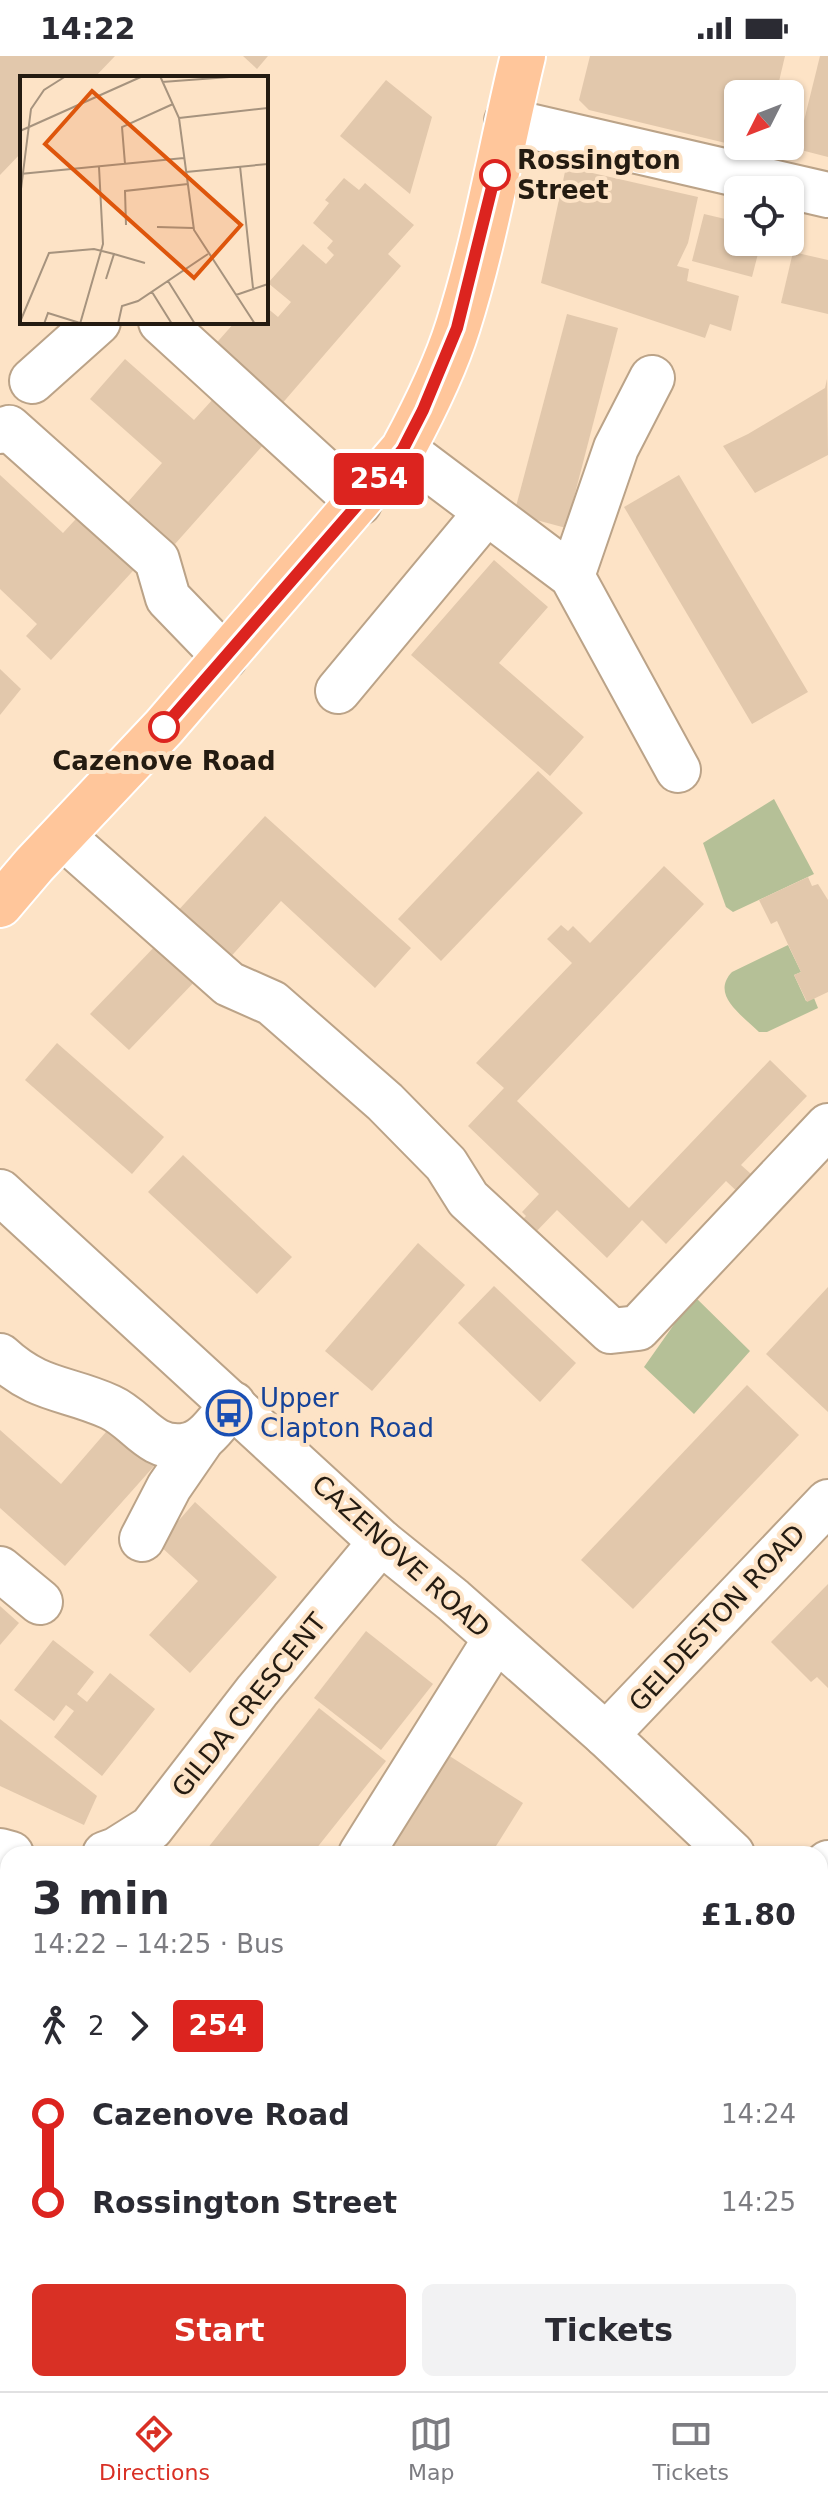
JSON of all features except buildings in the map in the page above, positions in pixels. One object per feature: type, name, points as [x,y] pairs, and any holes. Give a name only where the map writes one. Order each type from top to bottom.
[{"type":"highway","points":[[0,905],[124,772],[403,449],[457,328],[482,236],[523,56]]},
{"type":"street","points":[[507,121],[828,195]]},
{"type":"street","points":[[32,381],[96,324]]},
{"type":"street","points":[[163,324],[359,503]]},
{"type":"street","points":[[572,576],[616,448],[652,378]]},
{"type":"street","points":[[0,431],[9,428],[157,560],[168,598],[225,657]]},
{"type":"street","points":[[403,449],[572,576],[678,770]]},
{"type":"street","points":[[338,691],[486,513]]},
{"type":"street","points":[[62,836],[229,984],[272,1003],[385,1102],[446,1164],[468,1199],[611,1331],[638,1328],[828,1126]]},
{"type":"street","name":"CAZENOVE ROAD","points":[[0,1192],[381,1542],[453,1600],[606,1735],[724,1846]]},
{"type":"street","points":[[0,1356],[36,1383],[112,1407],[160,1445],[182,1447],[200,1442]]},
{"type":"street","points":[[142,1539],[169,1487],[200,1442],[233,1404]]},
{"type":"street","name":"GELDESTON ROAD","points":[[606,1735],[828,1502]]},
{"type":"street","name":"GILDA CRESCENT","points":[[122,1846],[151,1828],[257,1691],[381,1542]]},
{"type":"street","points":[[0,1569],[40,1602]]},
{"type":"street","points":[[366,1846],[495,1640]]},
{"type":"green space","points":[[774,799],[814,874],[733,912],[726,907],[703,843]]},
{"type":"green space","points":[[788,945],[801,972],[794,975],[806,1001],[814,998],[818,1008],[767,1032],[759,1032],[726,997],[726,980],[732,972]]},
{"type":"green space","points":[[692,1294],[750,1351],[694,1414],[644,1367],[675,1323],[669,1317]]},
{"type":"bus line","name":"254","points":[[164,727],[403,449],[457,328],[495,175]]},
{"type":"place","name":"Rossington Street","points":[[495,175]]},
{"type":"place","name":"Cazenove Road","points":[[164,727]]},
{"type":"place","name":"Upper Clapton Road","points":[[229,1413]]}]
